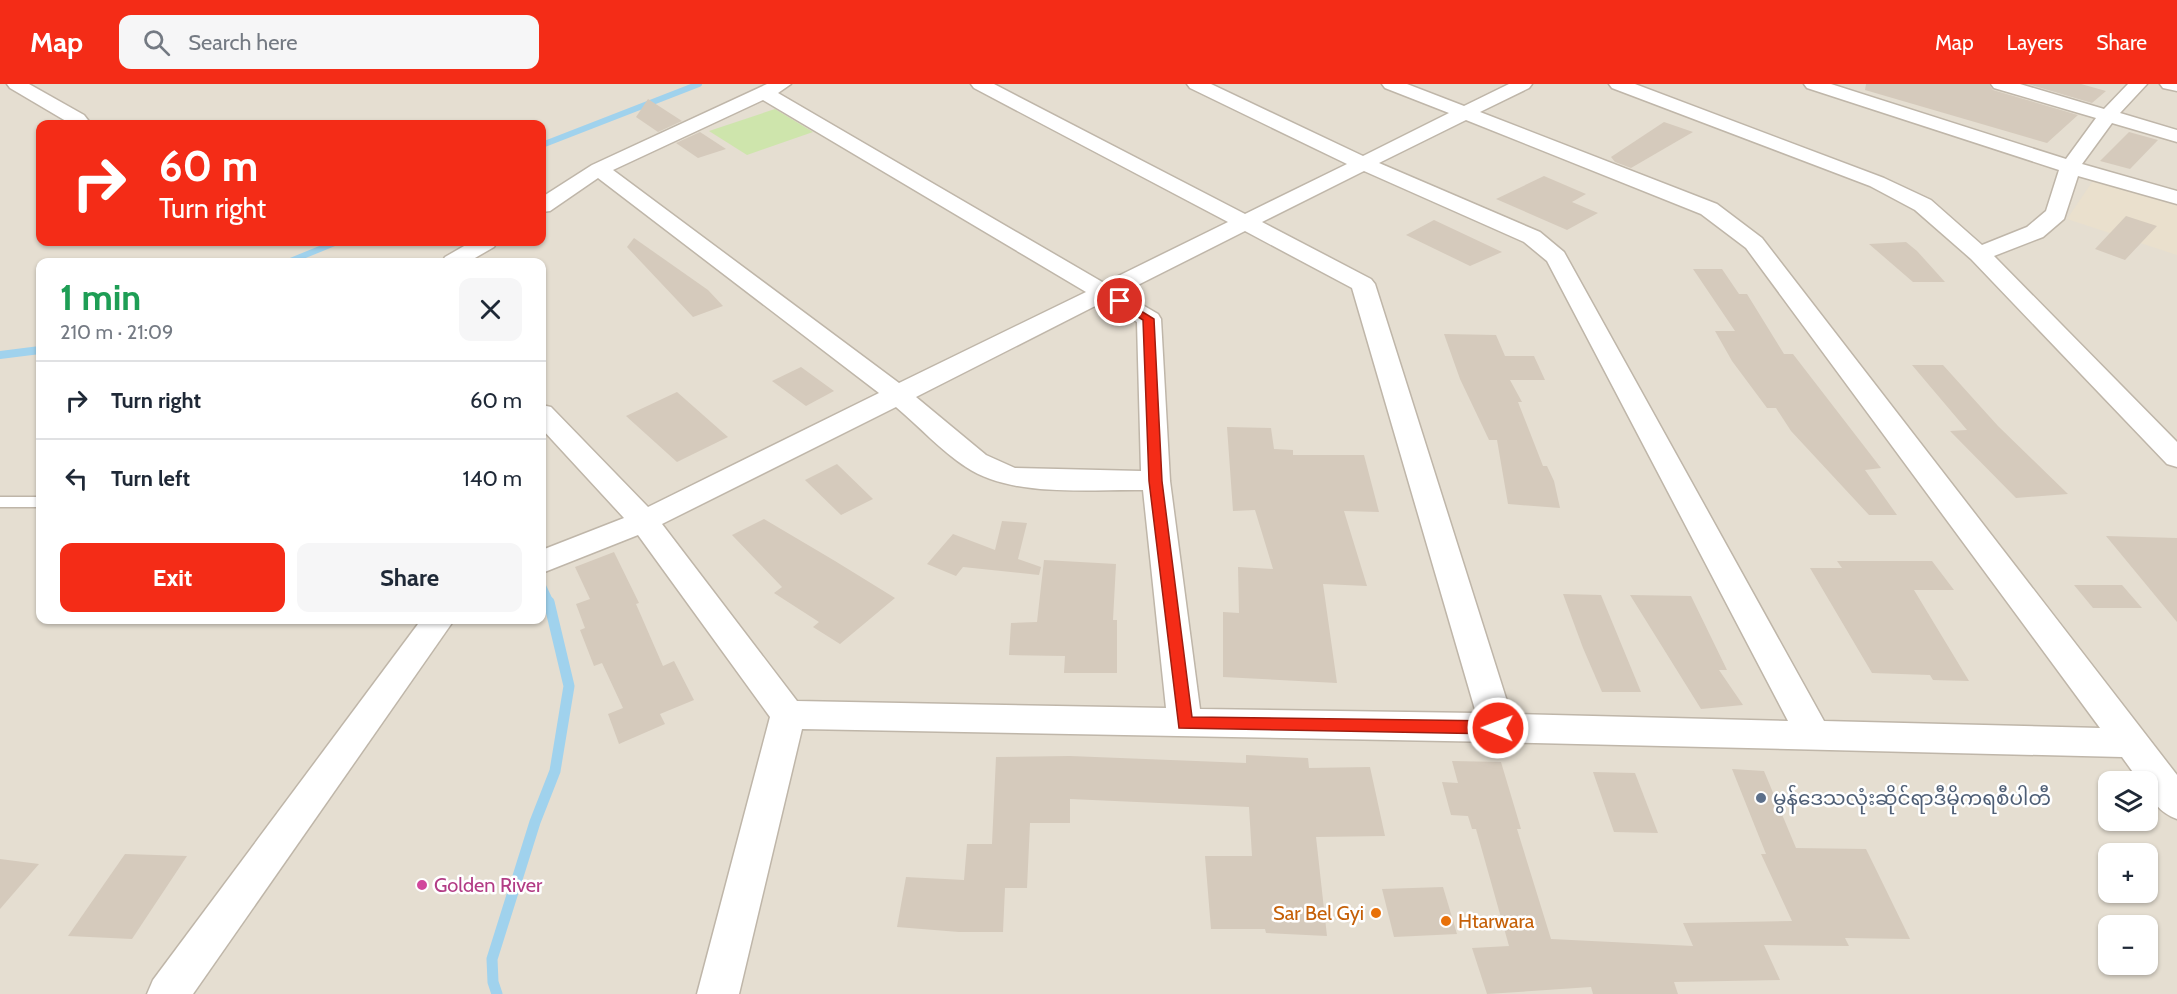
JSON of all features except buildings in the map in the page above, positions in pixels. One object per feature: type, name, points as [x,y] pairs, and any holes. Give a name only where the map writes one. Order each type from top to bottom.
[{"type":"street","points":[[16,84],[78,120]]},
{"type":"street","points":[[980,84],[1242,223],[1363,284],[1498,728]]},
{"type":"street","points":[[1196,84],[1364,164],[1532,237],[1556,256],[1814,736]]},
{"type":"street","points":[[1390,84],[1708,209],[1754,243],[2177,803]]},
{"type":"street","points":[[546,560],[644,521],[1523,84]]},
{"type":"street","points":[[1618,84],[1878,182],[1923,205],[1979,254],[2177,458]]},
{"type":"street","points":[[1813,84],[2070,167],[2177,198]]},
{"type":"street","points":[[2000,84],[2177,136]]},
{"type":"street","points":[[1979,254],[2035,232],[2056,214],[2070,167],[2108,115],[2138,84]]},
{"type":"street","points":[[2169,84],[2177,86]]},
{"type":"street","points":[[546,203],[599,169],[773,88],[1149,319],[1155,481],[1185,723]]},
{"type":"street","points":[[599,169],[898,395],[976,461],[1010,477],[1155,481]]},
{"type":"street","points":[[460,258],[479,246]]},
{"type":"street","points":[[546,417],[644,521],[788,716]]},
{"type":"street","points":[[168,994],[435,624]]},
{"type":"street","points":[[788,716],[1498,728],[2130,743]]},
{"type":"street","points":[[718,994],[788,716]]},
{"type":"lane","points":[[0,502],[36,502]]},
{"type":"shaded area","points":[[0,84],[2177,84],[2177,994],[0,994]]},
{"type":"shaded area","points":[[2094,179],[2177,203],[2177,255],[2067,219]]},
{"type":"green space","points":[[775,109],[813,132],[747,155],[709,131]]},
{"type":"waterway","points":[[546,143],[699,84]]},
{"type":"waterway","points":[[298,258],[327,246]]},
{"type":"waterway","points":[[0,355],[36,350]]},
{"type":"waterway","points":[[546,594],[550,603]]},
{"type":"waterway","points":[[497,994],[493,982],[492,959],[535,822],[555,771],[569,686],[549,602]]},
{"type":"place","name":"မွန်ဒေသလုံးဆိုင်ရာဒီမိုကရစီပါတီ","points":[[1761,798]]},
{"type":"place","name":"Golden River","points":[[422,885]]},
{"type":"place","name":"Sar Bel Gyi","points":[[1376,913]]},
{"type":"place","name":"Htarwara","points":[[1446,921]]},
{"type":"route","points":[[1120,301],[1149,319],[1155,481],[1185,723],[1498,728]]}]
